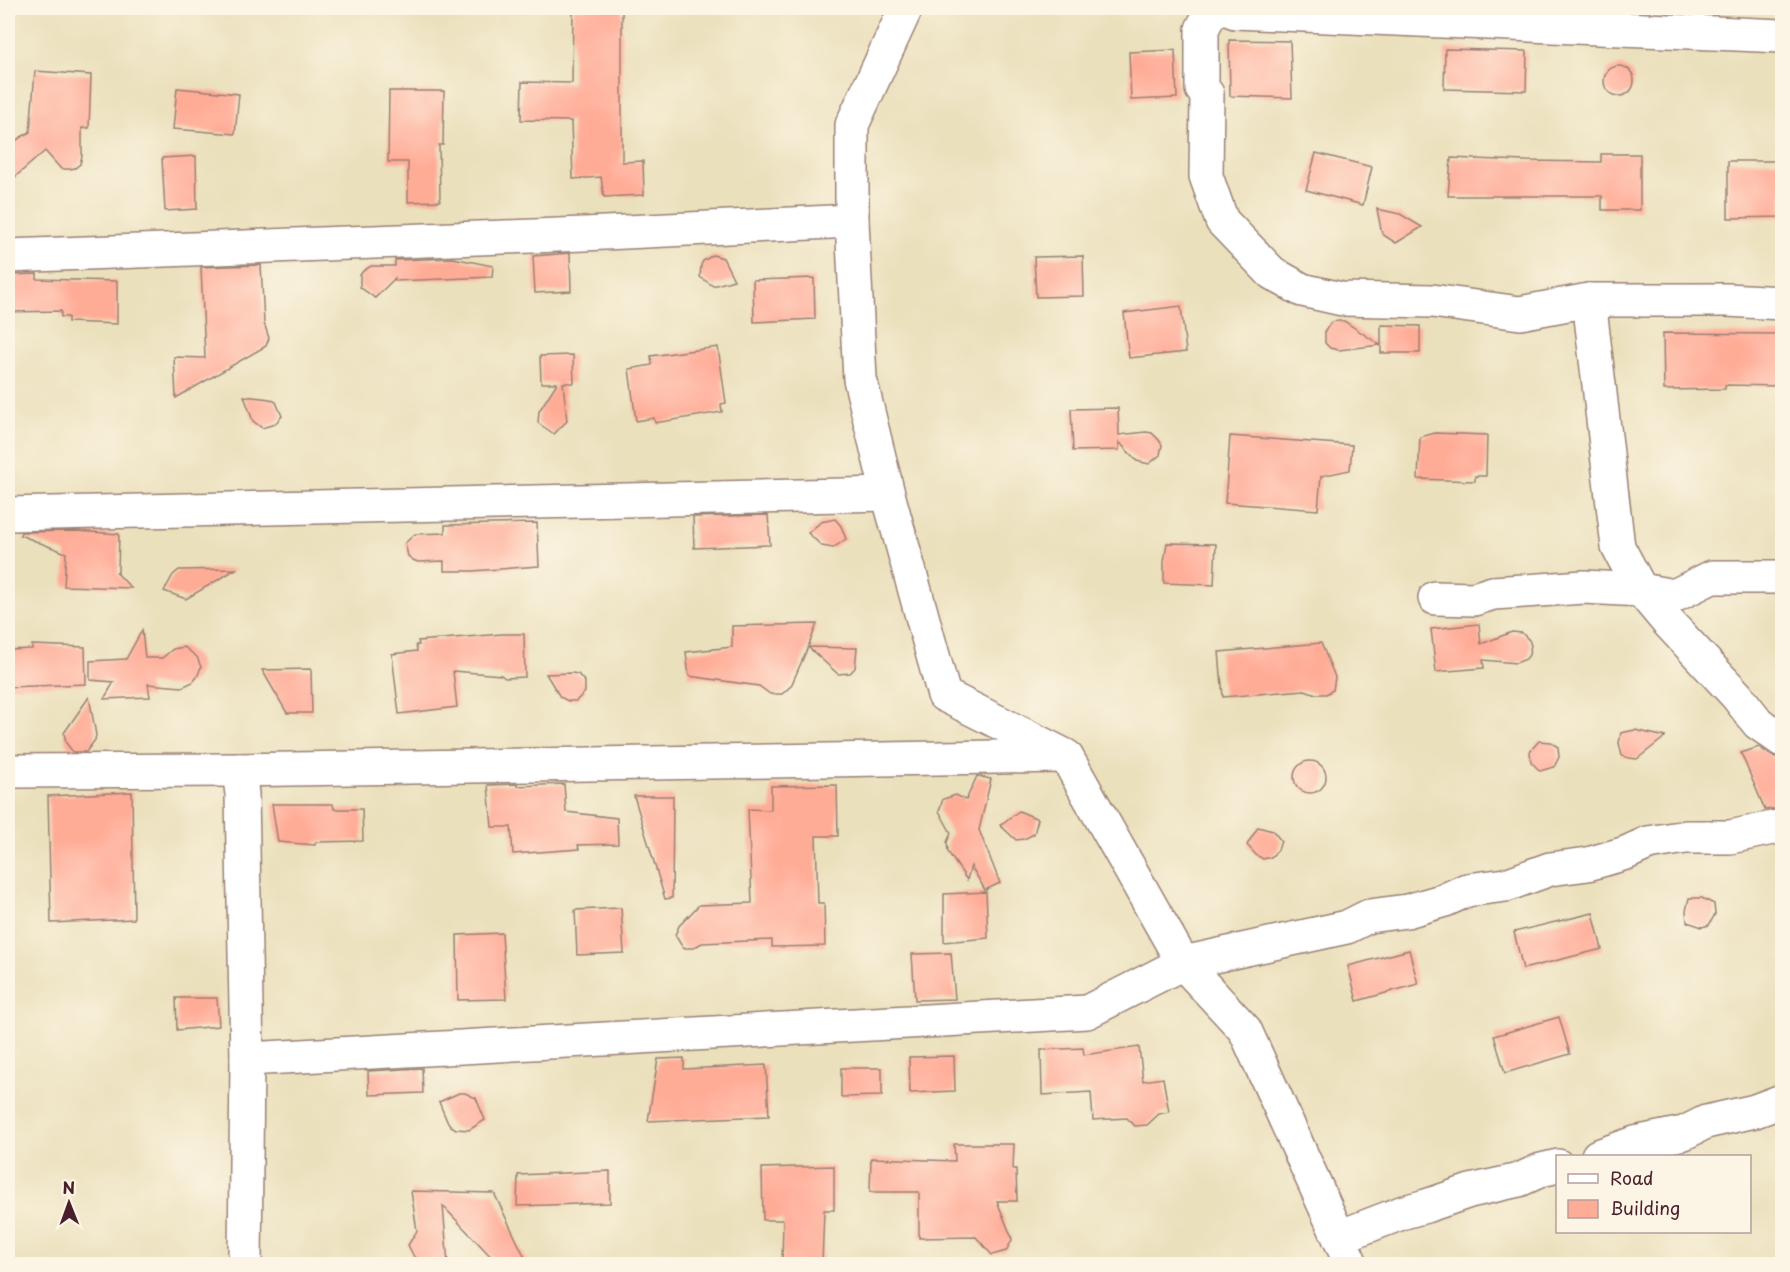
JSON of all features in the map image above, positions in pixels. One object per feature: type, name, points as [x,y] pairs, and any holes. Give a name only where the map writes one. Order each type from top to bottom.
[{"type":"street","points":[[906,8],[852,125],[852,221],[860,379],[888,494],[944,695],[1066,756],[1182,963],[1245,1030],[1345,1251],[1404,1212],[1470,1191],[1519,1180],[1556,1166]]},
{"type":"street","points":[[1213,8],[1202,29],[1202,89],[1207,94],[1206,176],[1222,221],[1272,273],[1302,290],[1342,299],[1432,301],[1520,313],[1589,300],[1727,300],[1782,303]]},
{"type":"street","points":[[1225,8],[1235,12],[1782,36]]},
{"type":"street","points":[[8,256],[584,234],[852,221]]},
{"type":"street","points":[[1589,300],[1618,547],[1641,590],[1666,620],[1737,696],[1758,723],[1782,740]]},
{"type":"street","points":[[8,514],[888,494]]},
{"type":"street","points":[[1435,598],[1474,599],[1493,593],[1584,587],[1641,590],[1674,596],[1712,578],[1782,577]]},
{"type":"street","points":[[8,771],[239,770],[1066,756]]},
{"type":"street","points":[[239,770],[243,794],[247,1059],[245,1264]]},
{"type":"street","points":[[247,1059],[1087,1012],[1182,963],[1347,927],[1369,916],[1407,911],[1445,900],[1467,890],[1506,885],[1550,869],[1588,864],[1626,853],[1648,843],[1686,837],[1730,837],[1782,826]]},
{"type":"street","points":[[1601,1155],[1635,1143],[1684,1133],[1706,1122],[1755,1111],[1782,1101]]},
{"type":"building","points":[[573,8],[622,8],[622,162],[643,161],[644,195],[604,197],[601,177],[573,179],[571,121],[521,120],[522,82],[572,83]]},
{"type":"building","points":[[1229,40],[1290,41],[1292,98],[1230,96]]},
{"type":"building","points":[[1445,49],[1527,51],[1526,91],[1444,89]]},
{"type":"building","points":[[1175,50],[1177,98],[1131,100],[1129,52]]},
{"type":"building","points":[[1619,66],[1630,70],[1634,81],[1630,92],[1619,96],[1608,92],[1604,81],[1608,70]]},
{"type":"building","points":[[35,71],[91,75],[89,128],[82,128],[82,156],[80,164],[75,168],[61,169],[45,151],[8,183],[8,145],[30,132]]},
{"type":"building","points":[[177,88],[239,94],[235,134],[173,129]]},
{"type":"building","points":[[389,91],[444,91],[443,145],[439,145],[440,201],[408,202],[408,162],[388,162]]},
{"type":"building","points":[[1316,153],[1372,167],[1363,205],[1306,190]]},
{"type":"building","points":[[1601,154],[1640,154],[1640,210],[1602,210],[1602,196],[1448,196],[1451,158],[1601,162]]},
{"type":"building","points":[[196,156],[197,209],[165,211],[162,158]]},
{"type":"building","points":[[1728,161],[1782,161],[1782,217],[1728,218]]},
{"type":"building","points":[[1377,209],[1400,214],[1422,227],[1396,243],[1382,234]]},
{"type":"building","points":[[570,253],[571,291],[535,293],[533,256]]},
{"type":"building","points":[[713,255],[723,258],[734,280],[713,286],[700,277],[703,261]]},
{"type":"building","points":[[1083,256],[1084,296],[1036,297],[1034,257]]},
{"type":"building","points":[[453,258],[493,266],[492,277],[395,281],[395,278],[375,298],[360,287],[360,275],[371,266],[395,266],[395,260]]},
{"type":"building","points":[[261,265],[264,323],[269,338],[266,346],[176,398],[174,357],[205,358],[201,267]]},
{"type":"building","points":[[37,274],[37,279],[117,281],[117,324],[68,322],[68,317],[61,317],[61,311],[8,312],[8,275]]},
{"type":"building","points":[[814,278],[815,319],[754,322],[753,280]]},
{"type":"building","points":[[1181,306],[1186,352],[1129,358],[1124,313]]},
{"type":"building","points":[[1344,321],[1380,345],[1339,350],[1330,348],[1325,343],[1325,331],[1331,322]]},
{"type":"building","points":[[1381,325],[1420,326],[1420,353],[1381,353]]},
{"type":"building","points":[[1663,333],[1782,334],[1782,386],[1725,385],[1725,389],[1664,390]]},
{"type":"building","points":[[718,347],[726,403],[721,404],[722,412],[655,423],[654,418],[636,421],[629,369],[652,365],[651,356]]},
{"type":"building","points":[[573,355],[574,383],[563,383],[567,421],[554,434],[538,423],[539,411],[557,383],[541,383],[540,356]]},
{"type":"building","points":[[244,396],[270,399],[276,402],[282,416],[275,424],[262,428],[253,421]]},
{"type":"building","points":[[1118,408],[1119,435],[1152,433],[1162,445],[1160,455],[1149,464],[1137,461],[1119,442],[1119,450],[1073,451],[1071,409]]},
{"type":"building","points":[[1435,433],[1487,435],[1486,476],[1475,476],[1475,481],[1418,479],[1420,437]]},
{"type":"building","points":[[1230,436],[1352,445],[1350,470],[1321,476],[1318,510],[1225,503]]},
{"type":"building","points":[[768,515],[770,545],[694,548],[693,517]]},
{"type":"building","points":[[835,519],[841,526],[846,539],[833,548],[822,546],[808,533],[821,522]]},
{"type":"building","points":[[537,523],[539,566],[444,571],[444,561],[418,562],[413,560],[408,556],[405,543],[415,534],[445,533],[445,525]]},
{"type":"building","points":[[77,531],[119,534],[118,573],[116,572],[131,588],[64,586],[66,553],[20,535],[21,532]]},
{"type":"building","points":[[1167,543],[1216,544],[1214,585],[1164,583]]},
{"type":"building","points":[[236,569],[186,599],[164,591],[173,575],[179,570]]},
{"type":"building","points":[[817,624],[791,686],[782,694],[770,694],[759,686],[689,676],[686,652],[732,647],[732,626]]},
{"type":"building","points":[[1479,624],[1481,644],[1512,632],[1522,633],[1531,645],[1529,655],[1526,659],[1516,663],[1483,660],[1484,668],[1436,672],[1431,629]]},
{"type":"building","points":[[142,630],[145,658],[162,658],[173,649],[184,647],[197,657],[201,667],[197,677],[193,682],[182,687],[148,684],[150,697],[104,699],[114,682],[90,680],[90,661],[126,659]]},
{"type":"building","points":[[524,634],[525,677],[505,678],[501,675],[453,671],[457,707],[399,714],[392,654],[417,651],[418,641]]},
{"type":"building","points":[[1321,643],[1335,677],[1333,690],[1326,694],[1316,694],[1305,690],[1223,697],[1219,652]]},
{"type":"building","points":[[32,645],[85,647],[86,684],[8,687],[8,650],[32,649]]},
{"type":"building","points":[[808,647],[857,648],[855,668],[850,673],[838,674]]},
{"type":"building","points":[[311,669],[312,713],[287,713],[262,670]]},
{"type":"building","points":[[546,674],[578,674],[585,682],[585,692],[576,701],[568,701],[560,697]]},
{"type":"building","points":[[89,697],[95,740],[86,752],[73,752],[66,743],[64,733]]},
{"type":"building","points":[[1635,730],[1665,737],[1637,759],[1622,756],[1619,743],[1621,733]]},
{"type":"building","points":[[1539,741],[1550,742],[1558,747],[1559,757],[1554,767],[1540,771],[1531,762],[1530,751]]},
{"type":"building","points":[[1759,747],[1772,756],[1782,758],[1782,808],[1765,810],[1741,753]]},
{"type":"building","points":[[1310,761],[1322,765],[1326,777],[1322,789],[1310,793],[1298,789],[1294,777],[1298,765]]},
{"type":"building","points":[[977,776],[991,779],[979,830],[1000,883],[985,890],[971,866],[967,880],[948,852],[947,842],[951,833],[939,811],[943,799],[956,795],[966,800]]},
{"type":"building","points":[[517,784],[517,786],[564,784],[566,812],[617,818],[618,844],[578,845],[579,849],[513,854],[511,827],[492,827],[488,785]]},
{"type":"building","points":[[837,785],[838,836],[816,836],[818,903],[824,903],[825,946],[772,947],[772,940],[702,943],[693,948],[683,948],[675,935],[679,926],[699,905],[752,903],[748,809],[771,810],[771,786]]},
{"type":"building","points":[[132,792],[134,919],[51,923],[48,796]]},
{"type":"building","points":[[634,796],[673,796],[672,898],[665,899]]},
{"type":"building","points":[[272,804],[333,804],[334,809],[362,809],[363,841],[316,842],[315,845],[278,842]]},
{"type":"building","points":[[1019,811],[1038,819],[1034,834],[1016,840],[1000,825]]},
{"type":"building","points":[[1258,827],[1273,831],[1281,841],[1278,850],[1271,857],[1263,859],[1247,845]]},
{"type":"building","points":[[986,892],[988,938],[944,942],[944,894]]},
{"type":"building","points":[[1689,898],[1702,898],[1714,904],[1715,914],[1709,925],[1702,927],[1687,922],[1686,911]]},
{"type":"building","points":[[621,908],[624,953],[577,955],[575,910]]},
{"type":"building","points":[[1593,913],[1602,949],[1523,969],[1514,932]]},
{"type":"building","points":[[502,933],[506,999],[458,1000],[457,935]]},
{"type":"building","points":[[1409,950],[1418,984],[1357,1001],[1348,966]]},
{"type":"building","points":[[951,953],[955,999],[915,1000],[912,954]]},
{"type":"building","points":[[176,998],[217,998],[219,1026],[177,1030]]},
{"type":"building","points":[[1559,1017],[1570,1054],[1505,1073],[1494,1036]]},
{"type":"building","points":[[1139,1047],[1143,1081],[1163,1078],[1169,1112],[1159,1114],[1147,1125],[1135,1126],[1127,1118],[1093,1120],[1091,1092],[1042,1095],[1041,1050],[1083,1048],[1084,1055]]},
{"type":"building","points":[[954,1056],[955,1091],[910,1093],[909,1057]]},
{"type":"building","points":[[684,1058],[684,1069],[766,1065],[769,1116],[648,1121],[658,1059]]},
{"type":"building","points":[[422,1068],[423,1093],[369,1095],[368,1071]]},
{"type":"building","points":[[841,1068],[882,1068],[882,1096],[841,1097]]},
{"type":"building","points":[[459,1093],[476,1098],[485,1120],[469,1130],[456,1129],[451,1126],[439,1102]]},
{"type":"building","points":[[954,1144],[1014,1144],[1013,1169],[1016,1169],[1017,1201],[997,1201],[1012,1240],[1006,1251],[992,1255],[976,1237],[919,1238],[919,1192],[870,1192],[871,1158],[955,1161]]},
{"type":"building","points":[[834,1166],[834,1210],[824,1210],[822,1264],[782,1264],[783,1220],[763,1220],[762,1168]]},
{"type":"building","points":[[610,1171],[610,1203],[517,1206],[518,1175]]},
{"type":"building","points":[[411,1191],[494,1193],[528,1264],[498,1264],[443,1206],[448,1264],[433,1264],[414,1257],[408,1245],[417,1231]]}]
